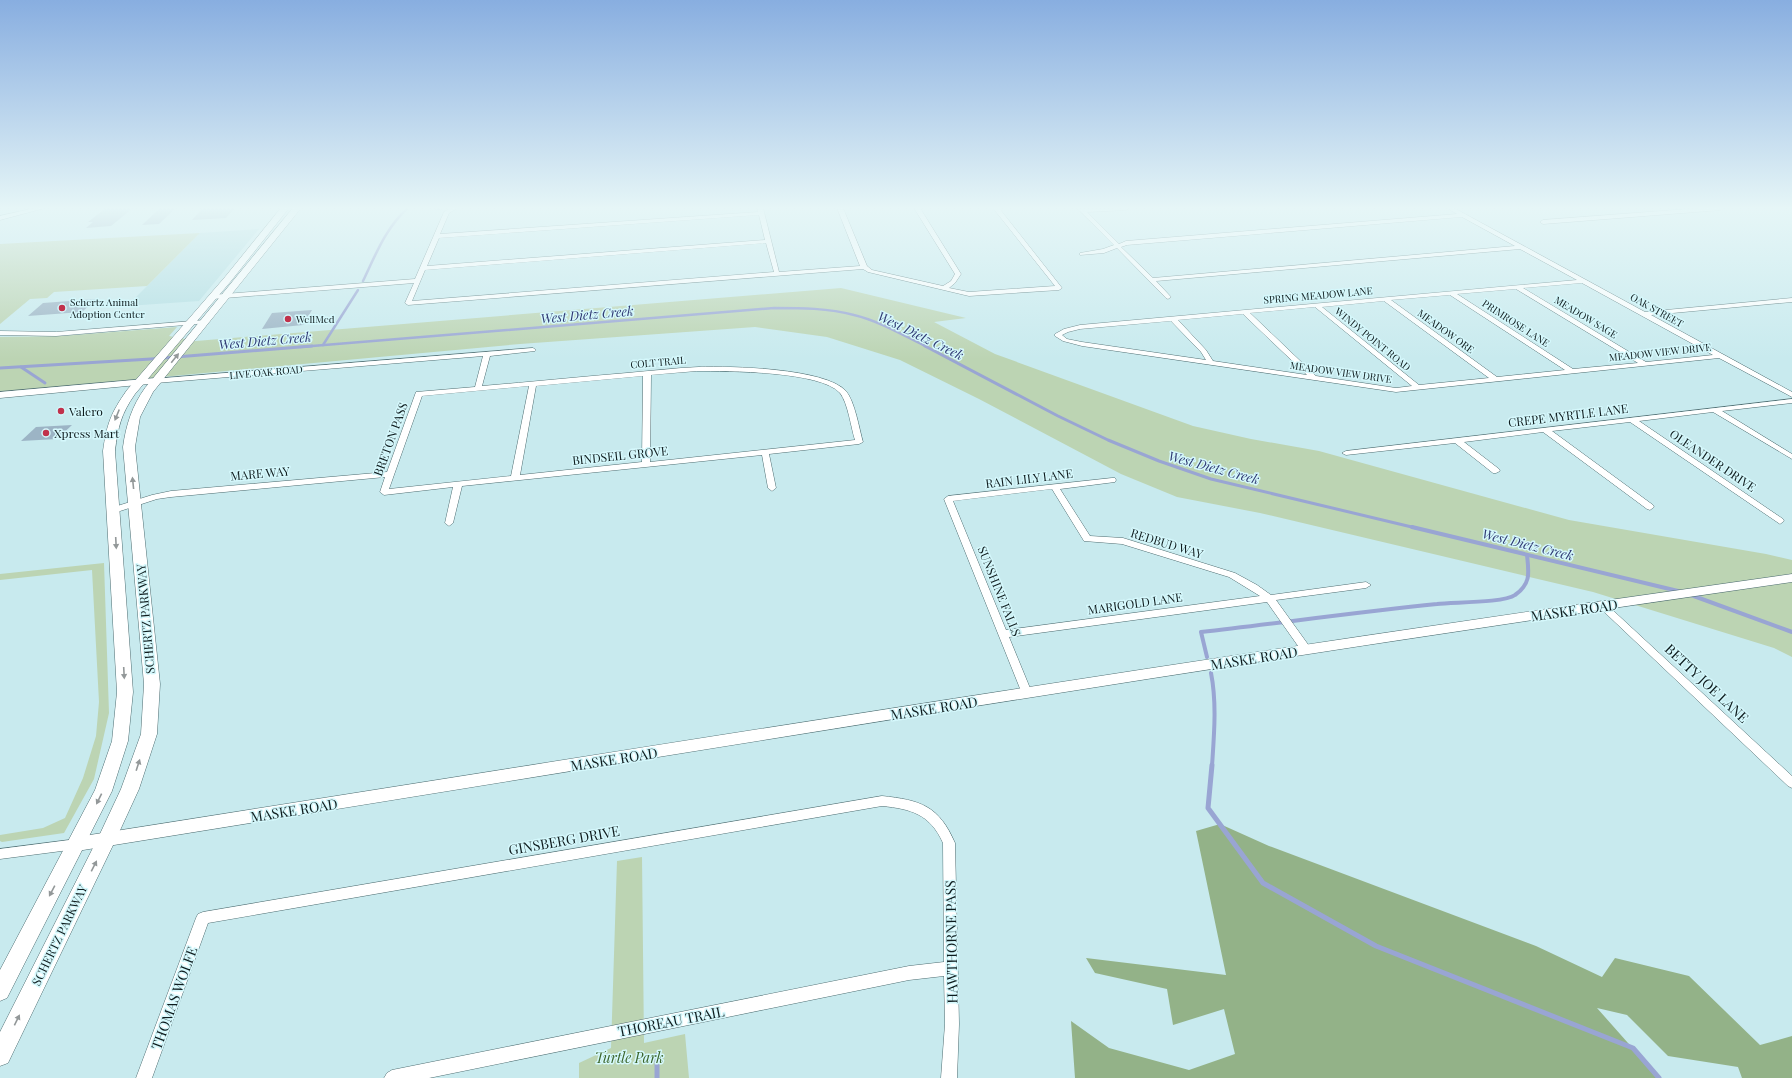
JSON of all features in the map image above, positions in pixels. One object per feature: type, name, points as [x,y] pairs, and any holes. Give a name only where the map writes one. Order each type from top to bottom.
[{"type":"main road","name":"SCHERTZ PARKWAY","points":[[0,990],[77,844],[103,791],[120,741],[125,692],[109,451],[112,427],[120,408],[139,383],[246,258]]},
{"type":"main road","name":"SCHERTZ PARKWAY","points":[[0,1055],[107,839],[130,789],[148,734],[152,684],[129,446],[132,423],[138,406],[156,381],[258,258]]},
{"type":"main road","points":[[241,264],[254,263]]},
{"type":"main road","points":[[228,279],[240,278]]},
{"type":"street","points":[[427,258],[408,303],[864,267],[879,274],[943,289],[979,294],[1059,288],[1036,258]]},
{"type":"street","points":[[423,268],[552,258]]},
{"type":"street","points":[[773,258],[777,274]]},
{"type":"street","points":[[860,258],[864,267]]},
{"type":"street","points":[[943,289],[953,282],[958,274],[948,258]]},
{"type":"street","points":[[1130,258],[1168,297]]},
{"type":"street","points":[[1151,280],[1394,258]]},
{"type":"street","name":"OAK STREET","points":[[1542,258],[1792,395]]},
{"type":"street","name":"SPRING MEADOW LANE","points":[[1057,335],[1066,330],[1080,327],[1583,280]]},
{"type":"street","points":[[212,297],[417,281]]},
{"type":"street","name":"MEADOW SAGE","points":[[1518,287],[1645,364]]},
{"type":"street","name":"PRIMROSE LANE","points":[[1451,293],[1571,371]]},
{"type":"street","name":"MEADOW ORE","points":[[1385,299],[1495,379]]},
{"type":"street","points":[[1644,314],[1792,300]]},
{"type":"street","name":"WINDY POINT ROAD","points":[[1316,306],[1418,388]]},
{"type":"street","points":[[1245,312],[1314,378]]},
{"type":"street","points":[[1173,319],[1204,351],[1211,363]]},
{"type":"street","points":[[0,333],[32,335],[56,334],[206,322]]},
{"type":"street","name":"MEADOW VIEW DRIVE","points":[[1057,335],[1065,340],[1082,344],[1391,389],[1418,388],[1720,356]]},
{"type":"street","name":"LIVE OAK ROAD","points":[[0,395],[533,350]]},
{"type":"street","points":[[478,389],[487,354]]},
{"type":"street","name":"COLT TRAIL","points":[[419,394],[697,369],[741,369],[784,373],[831,384],[839,388],[844,393],[859,442]]},
{"type":"street","points":[[646,464],[647,373]]},
{"type":"street","points":[[515,478],[533,384]]},
{"type":"street","name":"BRETON PASS","points":[[384,492],[389,474],[419,394]]},
{"type":"street","name":"CREPE MYRTLE LANE","points":[[1346,453],[1792,401]]},
{"type":"street","points":[[1714,410],[1792,457]]},
{"type":"street","name":"OLEANDER DRIVE","points":[[1632,420],[1780,521]]},
{"type":"street","points":[[1545,430],[1650,507]]},
{"type":"street","points":[[1457,440],[1496,472]]},
{"type":"street","name":"BINDSEIL GROVE","points":[[384,492],[859,442]]},
{"type":"street","points":[[765,452],[772,488]]},
{"type":"street","name":"MARE WAY","points":[[114,510],[135,502],[171,494],[389,474]]},
{"type":"street","name":"RAIN LILY LANE","points":[[948,499],[1112,480]]},
{"type":"street","points":[[449,523],[458,484]]},
{"type":"street","name":"REDBUD WAY","points":[[1055,487],[1087,539],[1123,541],[1232,575],[1254,587],[1269,598]]},
{"type":"street","name":"SUNSHINE FALLS","points":[[948,499],[1027,693]]},
{"type":"street","name":"MASKE ROAD","points":[[77,844],[1027,693],[1602,605],[1792,578]]},
{"type":"street","name":"MARIGOLD LANE","points":[[1003,634],[1366,585]]},
{"type":"street","points":[[1269,598],[1307,650]]},
{"type":"street","name":"BETTY JOE LANE","points":[[1602,605],[1792,783]]},
{"type":"street","name":"GINSBERG DRIVE","points":[[203,918],[861,804],[882,802],[900,803],[914,806],[928,813]]},
{"type":"street","name":"HAWTHORNE PASS","points":[[928,813],[937,820],[945,831],[949,843],[952,1024],[948,1078]]},
{"type":"street","points":[[0,854],[77,844]]},
{"type":"street","name":"THOMAS WOLFE","points":[[144,1078],[203,918]]},
{"type":"street","name":"THOREAU TRAIL","points":[[392,1078],[909,973],[951,968]]},
{"type":"shaded area","points":[[175,258],[235,258],[199,301],[127,306]]},
{"type":"green space","points":[[0,258],[175,258],[147,286],[54,292],[47,298],[30,299],[0,324]]},
{"type":"green space","points":[[841,288],[966,318],[934,322],[995,354],[1193,426],[1251,439],[1319,451],[1569,520],[1766,554],[1792,560],[1792,657],[1774,648],[1593,592],[1260,513],[1177,497],[1121,474],[979,399],[900,360],[827,337],[755,327],[520,344],[0,392],[0,337],[61,336],[177,327],[169,336],[196,341]]},
{"type":"green space","points":[[104,563],[109,713],[94,779],[64,833],[2,842],[0,841],[0,835],[43,828],[65,818],[83,778],[96,736],[99,702],[92,570],[0,580],[0,574]]},
{"type":"green space","points":[[1220,824],[1269,846],[1536,946],[1602,977],[1615,958],[1689,976],[1760,1045],[1792,1036],[1792,1078],[1742,1078],[1738,1067],[1668,1056],[1627,1015],[1597,1008],[1659,1078],[1075,1078],[1071,1021],[1109,1048],[1189,1070],[1235,1054],[1224,1009],[1173,1025],[1167,989],[1095,973],[1086,958],[1226,975],[1196,831]]},
{"type":"green space","name":"Turtle Park","points":[[642,857],[644,1043],[685,1034],[689,1078],[579,1078],[579,1063],[611,1048],[617,861]]},
{"type":"building","name":"Schertz Animal Adoption Center","points":[[96,299],[82,312],[28,316],[43,303]]},
{"type":"building","name":"WellMed","points":[[312,310],[303,325],[262,329],[272,313]]},
{"type":"building","name":"Xpress Mart","points":[[72,425],[57,439],[21,441],[36,427]]},
{"type":"waterway","points":[[363,281],[374,258]]},
{"type":"waterway","points":[[323,345],[358,290]]},
{"type":"waterway","name":"West Dietz Creek","points":[[300,347],[774,308],[804,308],[854,315],[882,325],[927,347]]},
{"type":"waterway","name":"West Dietz Creek","points":[[0,368],[151,359],[312,346]]},
{"type":"waterway","name":"West Dietz Creek","points":[[925,346],[1058,416],[1108,440],[1159,461],[1211,479],[1416,528]]},
{"type":"waterway","points":[[21,367],[45,383]]},
{"type":"waterway","name":"West Dietz Creek","points":[[1412,527],[1678,591]]},
{"type":"waterway","points":[[1207,657],[1201,632],[1407,607],[1444,603],[1490,601],[1509,598],[1524,587],[1528,578],[1527,555]]},
{"type":"waterway","name":"West Dietz Creek","points":[[1691,595],[1792,632]]},
{"type":"waterway","points":[[1211,673],[1214,696],[1212,766]]},
{"type":"waterway","points":[[1212,765],[1208,808],[1263,883],[1376,946],[1633,1048],[1659,1078]]},
{"type":"waterway","points":[[657,1055],[657,1078]]},
{"type":"place","name":"Schertz Animal Adoption Center","points":[[62,308]]},
{"type":"place","name":"WellMed","points":[[288,319]]},
{"type":"place","name":"Valero","points":[[61,411]]},
{"type":"place","name":"Xpress Mart","points":[[46,433]]}]
